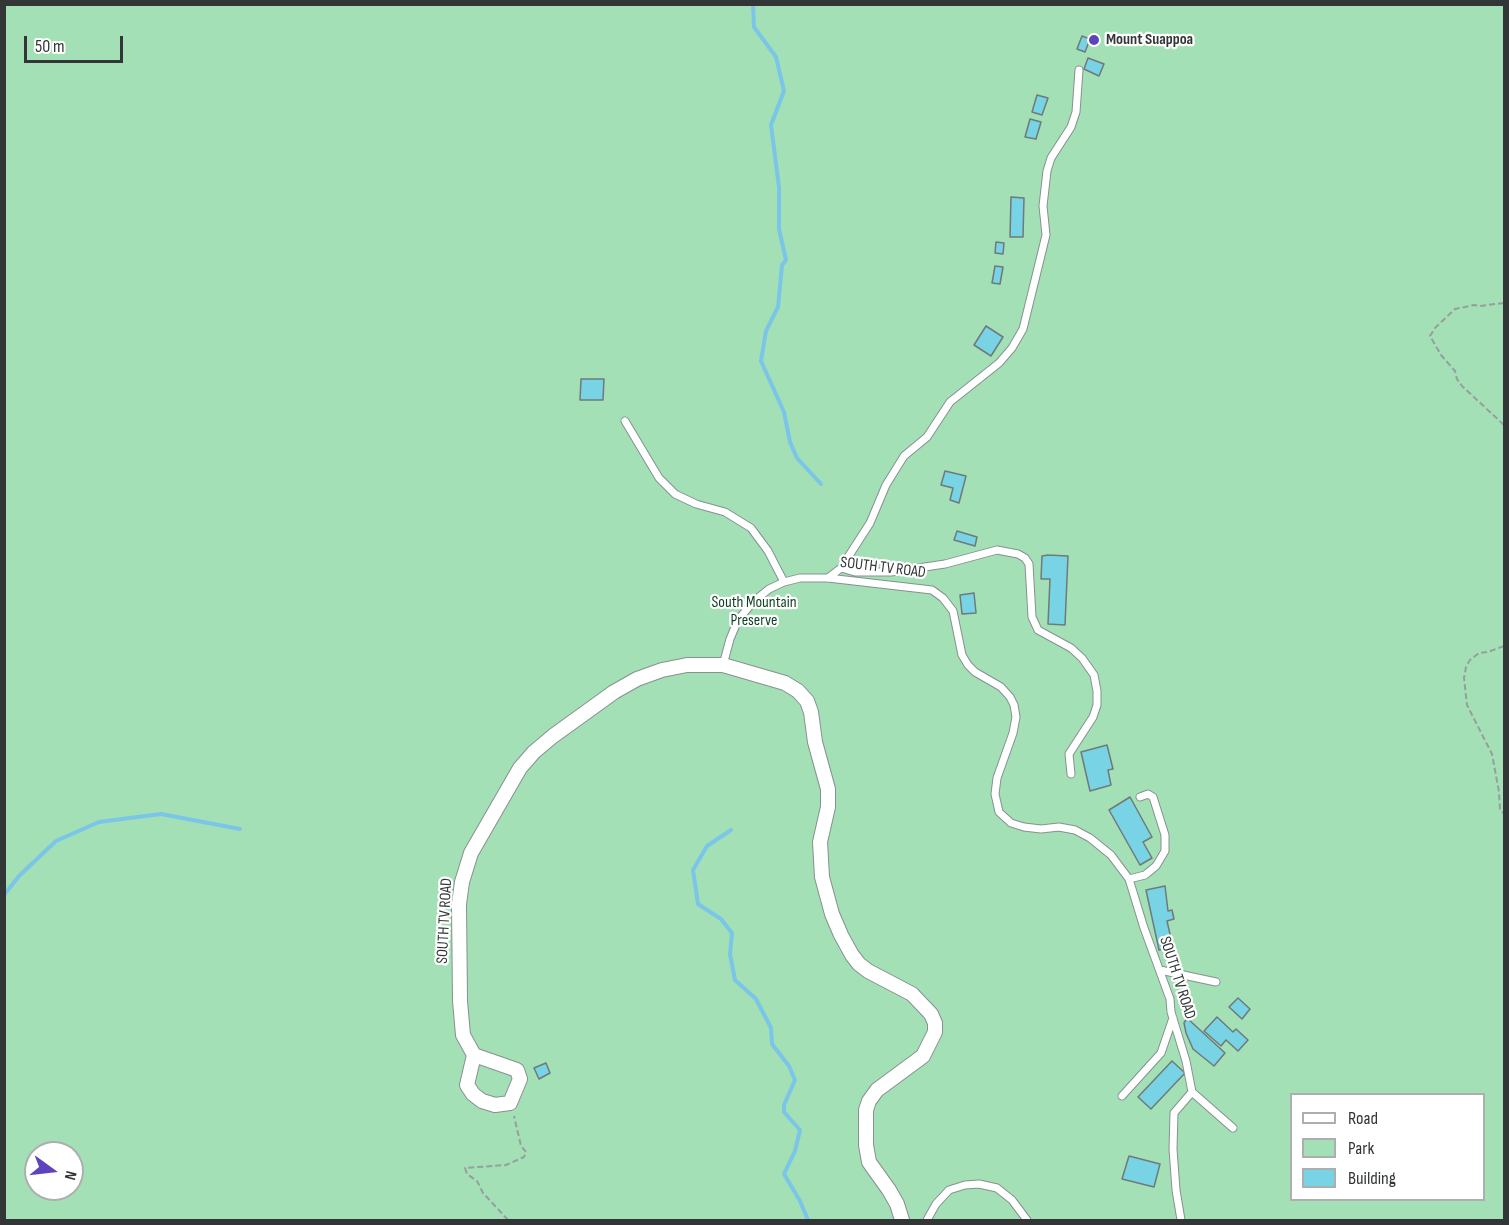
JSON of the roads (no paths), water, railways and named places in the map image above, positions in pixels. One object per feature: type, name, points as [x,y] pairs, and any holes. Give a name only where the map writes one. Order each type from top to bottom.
[{"type":"street","name":"SOUTH TV ROAD","points":[[474,1055],[463,1035],[460,1001],[459,904],[462,882],[471,853],[520,768],[553,736],[614,692],[637,679],[662,670],[687,665],[723,665],[785,683],[798,691],[807,701],[828,789],[828,807],[820,842],[820,859],[822,877],[832,914],[852,955],[859,964],[912,994],[935,1023],[935,1032],[923,1056],[877,1090],[866,1110],[869,1162],[897,1203],[902,1221]]},
{"type":"street","points":[[474,1055],[517,1070],[520,1079],[510,1103],[495,1105],[482,1101],[473,1094],[467,1085],[474,1055]]},
{"type":"lane","name":"SOUTH TV ROAD","points":[[828,578],[841,568],[870,523],[886,485],[904,456],[927,437],[950,402],[999,363],[1012,348],[1023,329],[1046,235],[1043,206],[1047,171],[1051,158],[1071,127],[1076,112],[1079,70]]},
{"type":"lane","points":[[625,421],[659,478],[675,494],[696,504],[725,512],[751,528],[768,551],[784,582]]},
{"type":"lane","points":[[841,568],[855,572],[891,572],[945,564],[997,550],[1018,554],[1025,558],[1029,564],[1032,617],[1038,630],[1071,648],[1082,658],[1094,675],[1098,691],[1093,717],[1069,754],[1071,774]]},
{"type":"lane","points":[[723,665],[738,620],[753,602],[769,589],[784,582],[800,578],[828,578]]},
{"type":"lane","name":"SOUTH TV ROAD","points":[[828,578],[932,590],[944,598],[953,611],[962,655],[968,665],[975,672],[1000,687],[1014,705],[1016,717],[1013,733],[997,778],[995,794],[999,812],[1011,823],[1024,827],[1041,829],[1059,827],[1075,830],[1090,838],[1111,855],[1129,879],[1170,999],[1192,1092]]},
{"type":"lane","points":[[1129,879],[1145,875],[1156,866],[1165,851],[1165,836],[1153,797],[1148,794],[1140,797]]},
{"type":"lane","points":[[1160,970],[1216,982]]},
{"type":"lane","points":[[1122,1096],[1161,1053],[1173,1018]]},
{"type":"lane","points":[[1181,1221],[1174,1170],[1174,1113],[1192,1092],[1233,1128]]},
{"type":"lane","points":[[927,1221],[936,1204],[949,1190],[979,1184],[997,1188],[1012,1200],[1028,1221]]},
{"type":"waterway","points":[[753,4],[754,27],[776,57],[784,91],[771,125],[779,187],[779,229],[786,260],[782,265],[778,307],[766,331],[761,361],[784,412],[790,442],[797,458],[821,484]]},
{"type":"waterway","points":[[4,895],[19,876],[56,841],[99,822],[161,814],[240,829]]},
{"type":"waterway","points":[[731,830],[707,846],[693,870],[698,904],[721,919],[732,933],[730,954],[735,980],[756,999],[771,1028],[772,1044],[789,1066],[795,1080],[784,1105],[784,1112],[800,1130],[795,1151],[784,1174],[808,1220]]},
{"type":"place","name":"Mount Suappoa","points":[[1094,40]]},
{"type":"park label","name":"South Mountain Preserve","points":[[754,612]]}]
